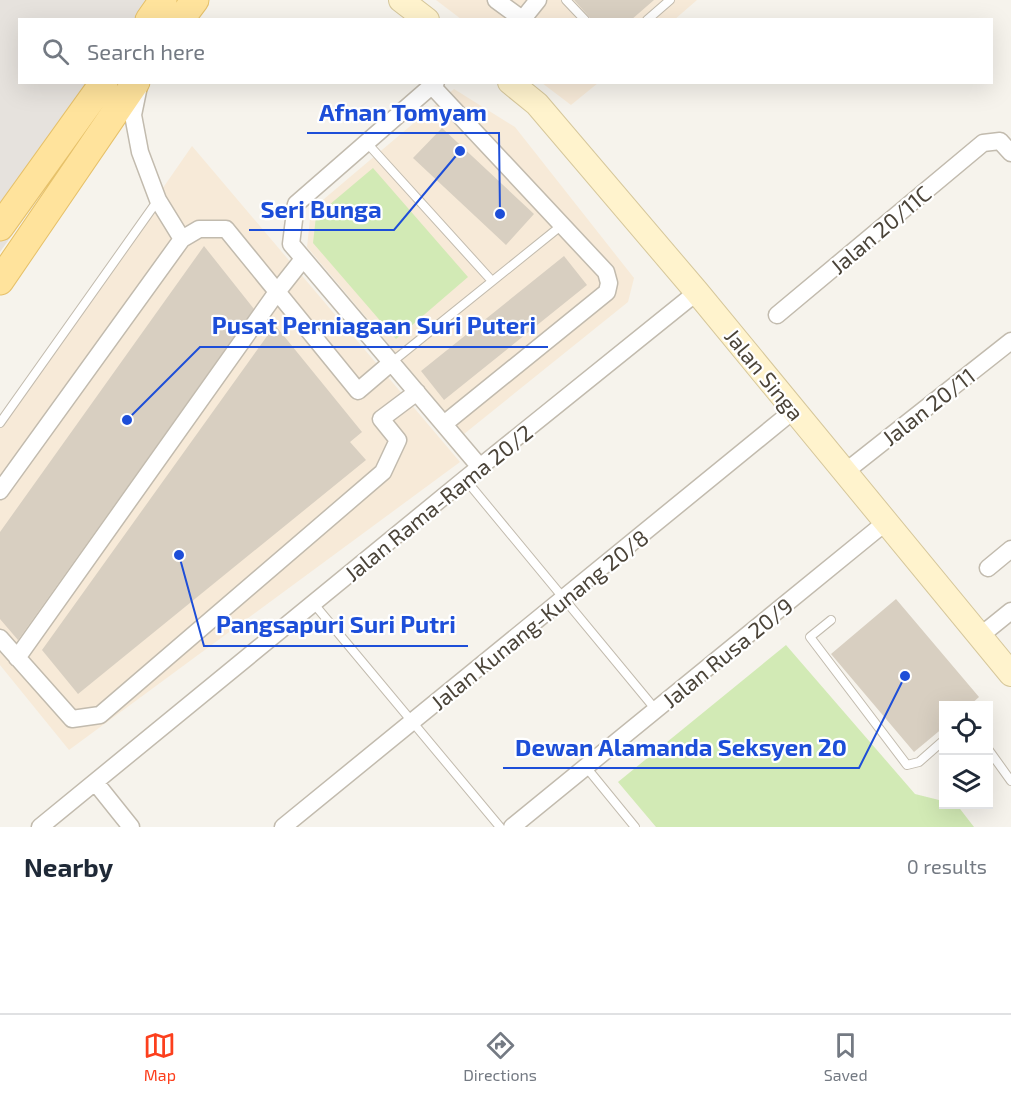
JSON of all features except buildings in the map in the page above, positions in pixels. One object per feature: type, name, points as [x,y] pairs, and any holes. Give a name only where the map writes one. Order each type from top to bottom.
[{"type":"main road","points":[[150,18],[164,0]]},
{"type":"main road","points":[[182,18],[195,0]]},
{"type":"main road","points":[[0,227],[103,84]]},
{"type":"main road","points":[[0,281],[137,84]]},
{"type":"street","points":[[183,18],[205,0]]},
{"type":"street","points":[[401,0],[424,18]]},
{"type":"street","points":[[523,18],[538,0]]},
{"type":"street","points":[[502,2],[521,18]]},
{"type":"street","points":[[138,84],[133,115],[140,152],[158,200],[182,239]]},
{"type":"street","points":[[444,424],[607,292],[609,283],[606,273],[434,84],[296,204],[291,244],[480,467]]},
{"type":"street","name":"Jalan Singa","points":[[512,84],[537,104],[697,292],[1011,674]]},
{"type":"street","name":"Jalan 20/11C","points":[[777,315],[983,143],[1000,141],[1011,153]]},
{"type":"street","points":[[0,491],[182,239],[200,229],[226,229],[358,391],[392,362]]},
{"type":"street","points":[[17,658],[303,259]]},
{"type":"street","name":"Jalan Rama-Rama 20/2","points":[[40,827],[697,292]]},
{"type":"street","name":"Jalan 20/11","points":[[845,472],[1011,341]]},
{"type":"street","points":[[0,638],[72,718],[100,715],[383,472],[398,440],[381,419],[417,392]]},
{"type":"street","name":"Jalan Kunang-Kunang 20/8","points":[[283,827],[794,410]]},
{"type":"street","name":"Jalan Rusa 20/9","points":[[512,827],[886,522]]},
{"type":"street","points":[[988,567],[1011,549]]},
{"type":"street","points":[[980,636],[1011,611]]},
{"type":"street","points":[[95,782],[131,827]]},
{"type":"lane","points":[[566,0],[583,18]]},
{"type":"lane","points":[[649,18],[670,0]]},
{"type":"lane","points":[[367,143],[492,281]]},
{"type":"lane","points":[[0,423],[158,200]]},
{"type":"lane","points":[[392,362],[562,225]]},
{"type":"lane","points":[[465,479],[656,710]]},
{"type":"lane","points":[[314,604],[500,827]]},
{"type":"lane","points":[[831,620],[810,637],[907,765],[919,762],[939,744]]},
{"type":"lane","points":[[992,755],[1011,781]]},
{"type":"lane","points":[[586,767],[635,827]]},
{"type":"shaded area","points":[[0,0],[180,0],[167,18],[18,18],[18,84],[120,84],[0,252]]},
{"type":"shaded area","points":[[436,0],[697,0],[676,18],[460,18]]},
{"type":"shaded area","points":[[543,84],[597,84],[571,105]]},
{"type":"shaded area","points":[[454,89],[515,127],[634,278],[628,302],[464,434],[307,247],[311,210]]},
{"type":"shaded area","points":[[192,146],[460,462],[69,750],[0,665],[0,423]]},
{"type":"green space","points":[[373,168],[468,277],[396,339],[313,243],[316,216]]},
{"type":"green space","points":[[786,645],[915,794],[939,800],[939,809],[960,809],[974,827],[656,827],[618,782]]},
{"type":"place","name":"Seri Bunga","points":[[460,151]]},
{"type":"place","name":"Afnan Tomyam","points":[[500,214]]},
{"type":"place","name":"Pusat Perniagaan Suri Puteri","points":[[127,420]]},
{"type":"place","name":"Pangsapuri Suri Putri","points":[[179,555]]},
{"type":"place","name":"Dewan Alamanda Seksyen 20","points":[[905,676]]}]
